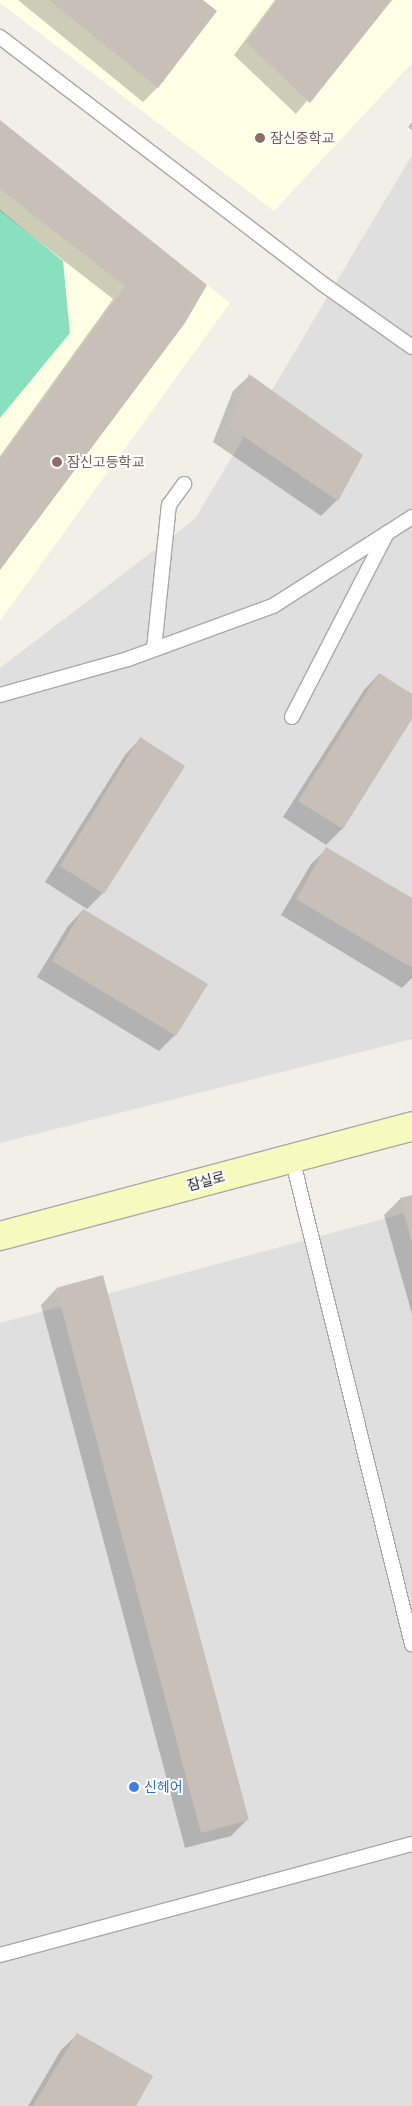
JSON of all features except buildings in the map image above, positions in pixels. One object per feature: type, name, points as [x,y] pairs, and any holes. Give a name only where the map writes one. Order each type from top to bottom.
[{"type":"street","name":"잠실로","points":[[0,1236],[412,1126]]},
{"type":"lane","points":[[0,37],[323,284],[412,347]]},
{"type":"lane","points":[[154,650],[169,504],[184,484]]},
{"type":"lane","points":[[0,696],[154,650],[273,606],[412,517]]},
{"type":"lane","points":[[292,717],[387,532]]},
{"type":"lane","points":[[292,1158],[412,1644]]},
{"type":"lane","points":[[0,1955],[412,1844]]},
{"type":"shaded area","name":"잠신중학교","points":[[0,0],[412,0],[412,63],[274,211],[0,3]]},
{"type":"shaded area","name":"잠신고등학교","points":[[0,120],[230,303],[0,621]]},
{"type":"shaded area","points":[[412,155],[412,1039],[0,1143],[0,668],[195,519]]},
{"type":"shaded area","points":[[412,1211],[412,2106],[0,2106],[0,1323]]},
{"type":"green space","points":[[0,210],[63,261],[70,333],[0,418]]},
{"type":"place","name":"잠신중학교","points":[[260,138]]},
{"type":"place","name":"잠신고등학교","points":[[57,462]]},
{"type":"place","name":"신헤어","points":[[134,1787]]}]
